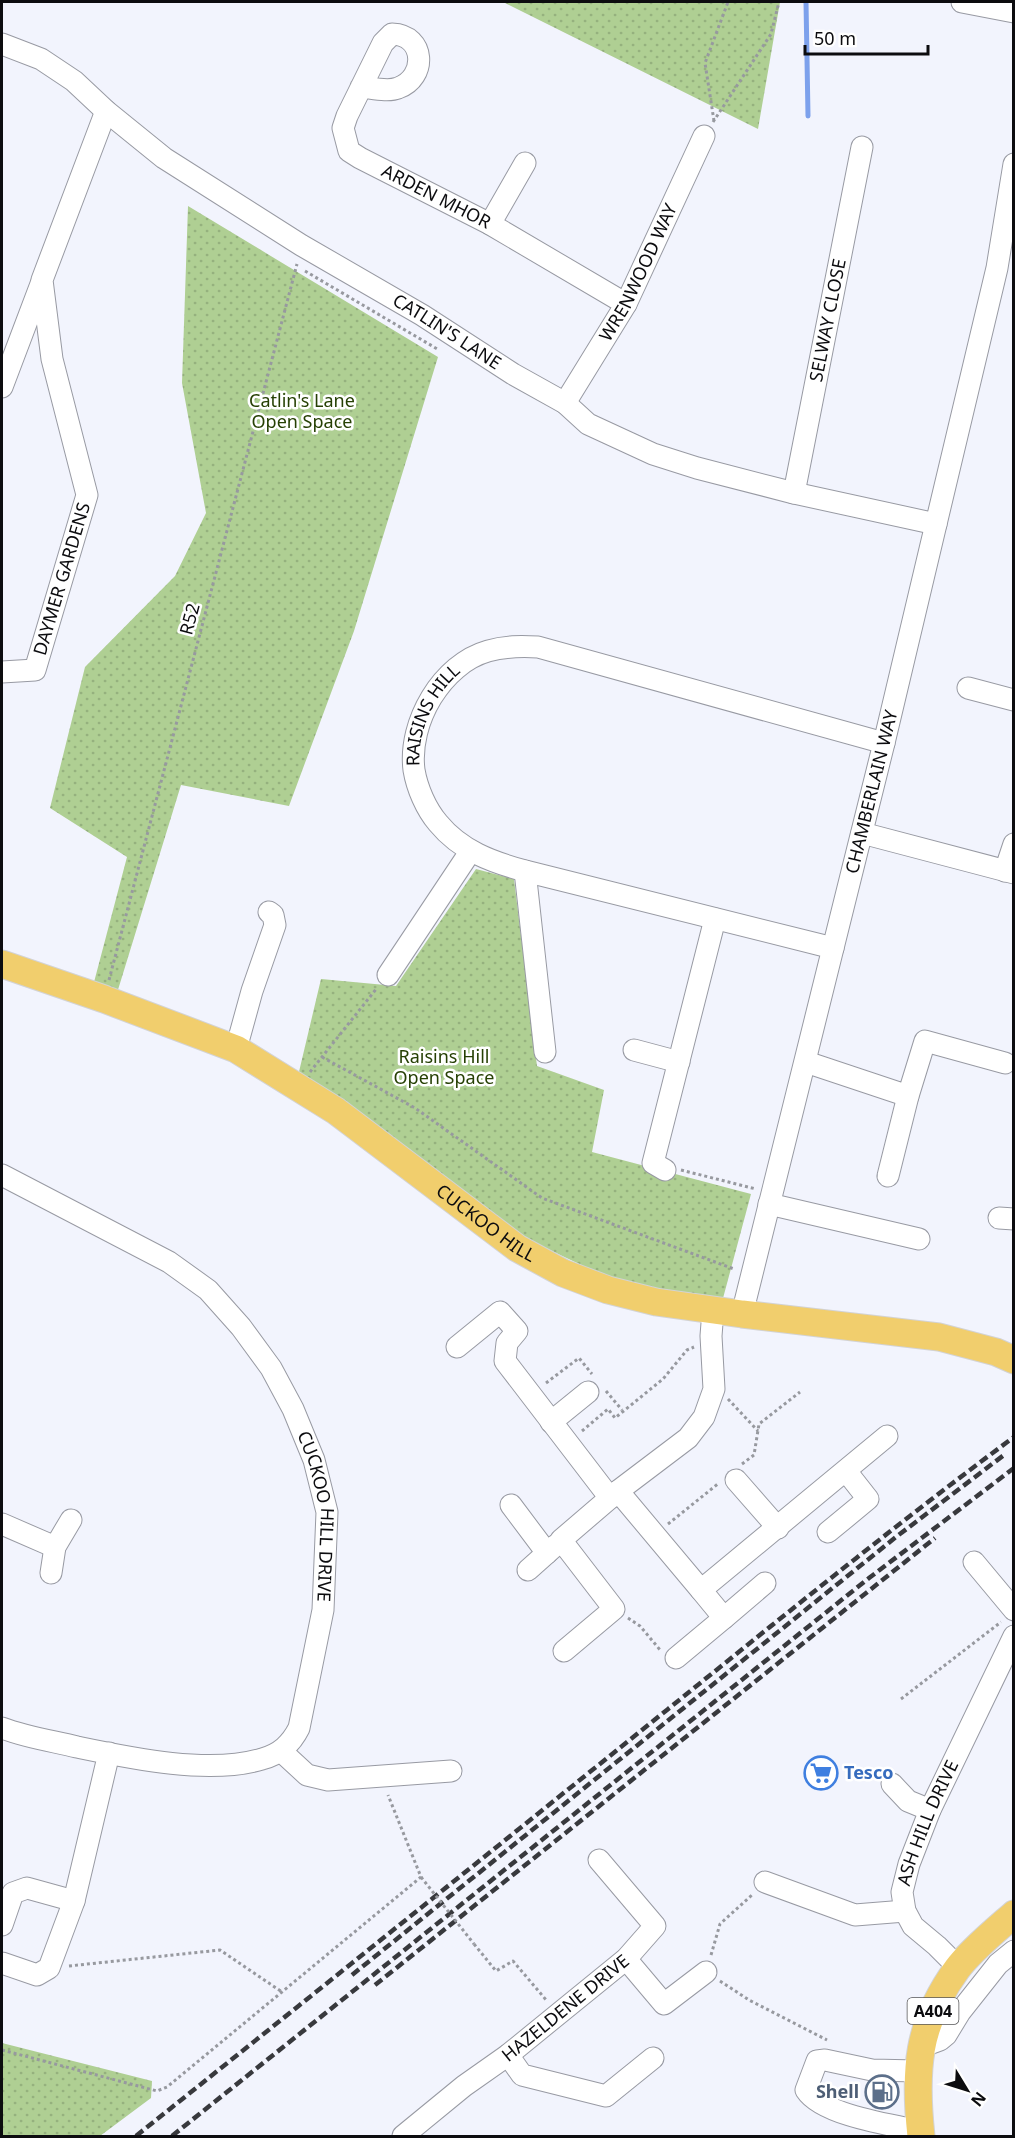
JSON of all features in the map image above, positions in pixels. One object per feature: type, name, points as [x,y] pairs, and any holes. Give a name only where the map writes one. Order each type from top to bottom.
[{"type":"main road","name":"CUCKOO HILL","points":[[3,969],[104,999],[236,1049],[336,1111],[517,1248],[563,1273],[609,1290],[647,1300],[742,1314],[939,1337],[996,1352],[1011,1359]]},
{"type":"main road","name":"A404","points":[[921,2134],[919,2059],[924,2032],[937,2001],[958,1967],[1014,1914]]},
{"type":"street","points":[[962,2],[1014,12]]},
{"type":"street","name":"ARDEN MHOR","points":[[361,87],[398,89],[407,83],[418,70],[419,52],[414,43],[403,34],[392,34],[383,43],[361,87],[342,128],[349,151],[490,224],[626,304]]},
{"type":"street","name":"CATLIN'S LANE","points":[[2,44],[41,59],[74,81],[106,111],[164,158],[302,245],[422,315],[513,374],[565,403],[588,424],[653,454],[697,468],[794,493],[936,524]]},
{"type":"street","name":"DAYMER GARDENS","points":[[2,672],[35,670],[87,495],[52,359],[42,280],[106,111]]},
{"type":"street","name":"WRENWOOD WAY","points":[[565,403],[626,304],[709,128]]},
{"type":"street","name":"SELWAY CLOSE","points":[[794,493],[862,147]]},
{"type":"street","points":[[490,224],[525,163]]},
{"type":"street","name":"CHAMBERLAIN WAY","points":[[742,1314],[806,1062],[936,524],[1005,271],[1014,164]]},
{"type":"street","points":[[2,387],[42,280]]},
{"type":"street","name":"RAISINS HILL","points":[[833,948],[525,871],[492,862],[471,852],[438,824],[423,798],[414,769],[416,741],[423,712],[441,683],[461,664],[486,651],[513,645],[538,647],[884,743]]},
{"type":"street","points":[[968,688],[1014,700]]},
{"type":"street","points":[[862,833],[1009,872],[1014,844]]},
{"type":"street","points":[[388,975],[471,852]]},
{"type":"street","points":[[525,871],[545,1052]]},
{"type":"street","points":[[236,1049],[252,991],[275,925],[273,915],[269,912]]},
{"type":"street","points":[[665,1170],[653,1163],[715,919]]},
{"type":"street","points":[[888,1176],[908,1096],[925,1041],[1005,1063]]},
{"type":"street","points":[[634,1050],[679,1062]]},
{"type":"street","points":[[806,1062],[908,1096]]},
{"type":"street","name":"CUCKOO HILL DRIVE","points":[[2,1175],[169,1262],[208,1290],[242,1327],[272,1368],[293,1409],[314,1460],[327,1512],[323,1610],[299,1728],[292,1742],[281,1751]]},
{"type":"street","points":[[770,1198],[830,1220],[919,1239]]},
{"type":"street","points":[[528,1570],[614,1495],[688,1438],[704,1417],[713,1390],[711,1337],[713,1310]]},
{"type":"street","points":[[457,1347],[500,1312],[517,1331],[507,1343],[505,1361],[568,1443],[724,1618]]},
{"type":"street","points":[[551,1422],[588,1392]]},
{"type":"street","points":[[701,1590],[887,1436]]},
{"type":"street","points":[[828,1532],[868,1499],[846,1471]]},
{"type":"street","points":[[736,1480],[778,1528]]},
{"type":"street","points":[[511,1505],[614,1609],[564,1651]]},
{"type":"street","points":[[51,1573],[55,1547],[71,1520]]},
{"type":"street","points":[[2,1524],[55,1547]]},
{"type":"street","points":[[974,1562],[1011,1624]]},
{"type":"street","points":[[676,1658],[765,1583]]},
{"type":"street","name":"ASH HILL DRIVE","points":[[958,1967],[938,1946],[912,1926],[905,1911],[902,1893],[909,1864],[930,1810],[968,1732],[1011,1624]]},
{"type":"street","points":[[2,1728],[18,1734],[109,1753],[188,1766],[228,1764],[261,1759],[281,1751],[307,1775],[328,1780],[451,1772]]},
{"type":"street","points":[[2,1964],[37,1975],[49,1968],[74,1901],[109,1753]]},
{"type":"street","points":[[892,1784],[908,1801],[930,1810]]},
{"type":"street","name":"HAZELDENE DRIVE","points":[[404,2136],[626,1959],[655,1926],[599,1860]]},
{"type":"street","points":[[765,1882],[855,1915],[905,1911]]},
{"type":"street","points":[[2,1925],[14,1893],[27,1888],[74,1901]]},
{"type":"street","points":[[921,2134],[866,2121],[816,2101],[806,2090],[817,2061],[825,2060],[872,2070],[919,2059],[946,2035],[960,2012],[998,1964],[1014,1951]]},
{"type":"street","points":[[626,1959],[664,2004],[706,1972]]},
{"type":"street","points":[[508,2055],[522,2075],[606,2096],[653,2058]]},
{"type":"path","points":[[709,128],[705,63],[728,2]]},
{"type":"path","points":[[709,128],[771,34],[779,2]]},
{"type":"path","name":"R52","points":[[104,999],[302,245]]},
{"type":"path","points":[[290,1082],[301,1082],[388,975]]},
{"type":"path","points":[[322,1057],[415,1108],[542,1198],[735,1269]]},
{"type":"path","points":[[665,1170],[675,1168],[770,1198]]},
{"type":"path","points":[[568,1443],[608,1409],[615,1418],[663,1379],[687,1350],[711,1337]]},
{"type":"path","points":[[713,1390],[726,1397],[758,1431]]},
{"type":"path","points":[[614,1609],[640,1626],[669,1661],[676,1658]]},
{"type":"path","points":[[900,1700],[1001,1622],[1011,1624]]},
{"type":"path","points":[[380,1776],[421,1877],[496,1971],[513,1961],[557,2014]]},
{"type":"path","points":[[2,2050],[157,2091],[167,2086],[421,1877]]},
{"type":"path","points":[[765,1882],[720,1924],[706,1972],[749,2000],[830,2042]]},
{"type":"path","points":[[49,1968],[220,1950],[282,1992]]},
{"type":"green space","points":[[503,2],[780,2],[758,129]]},
{"type":"green space","name":"Catlin's Lane Open Space","points":[[188,206],[438,357],[354,631],[289,806],[181,785],[117,993],[93,986],[127,857],[50,808],[85,667],[175,576],[206,513],[182,383]]},
{"type":"green space","name":"Raisins Hill Open Space","points":[[476,869],[514,879],[537,1066],[604,1090],[592,1152],[751,1194],[722,1302],[613,1280],[518,1235],[298,1076],[321,979],[396,986]]},
{"type":"green space","points":[[2,2043],[152,2081],[151,2098],[100,2136],[2,2136]]},
{"type":"waterway","points":[[806,2],[808,116]]},
{"type":"railway","points":[[136,2136],[826,1582],[1014,1437]]},
{"type":"railway","points":[[352,1975],[896,1537],[1004,1455]]},
{"type":"railway","points":[[172,2136],[869,1578],[1014,1468]]},
{"type":"railway","points":[[375,1985],[935,1538]]},
{"type":"place","name":"Tesco","points":[[821,1773]]},
{"type":"place","name":"Shell","points":[[882,2092]]}]
